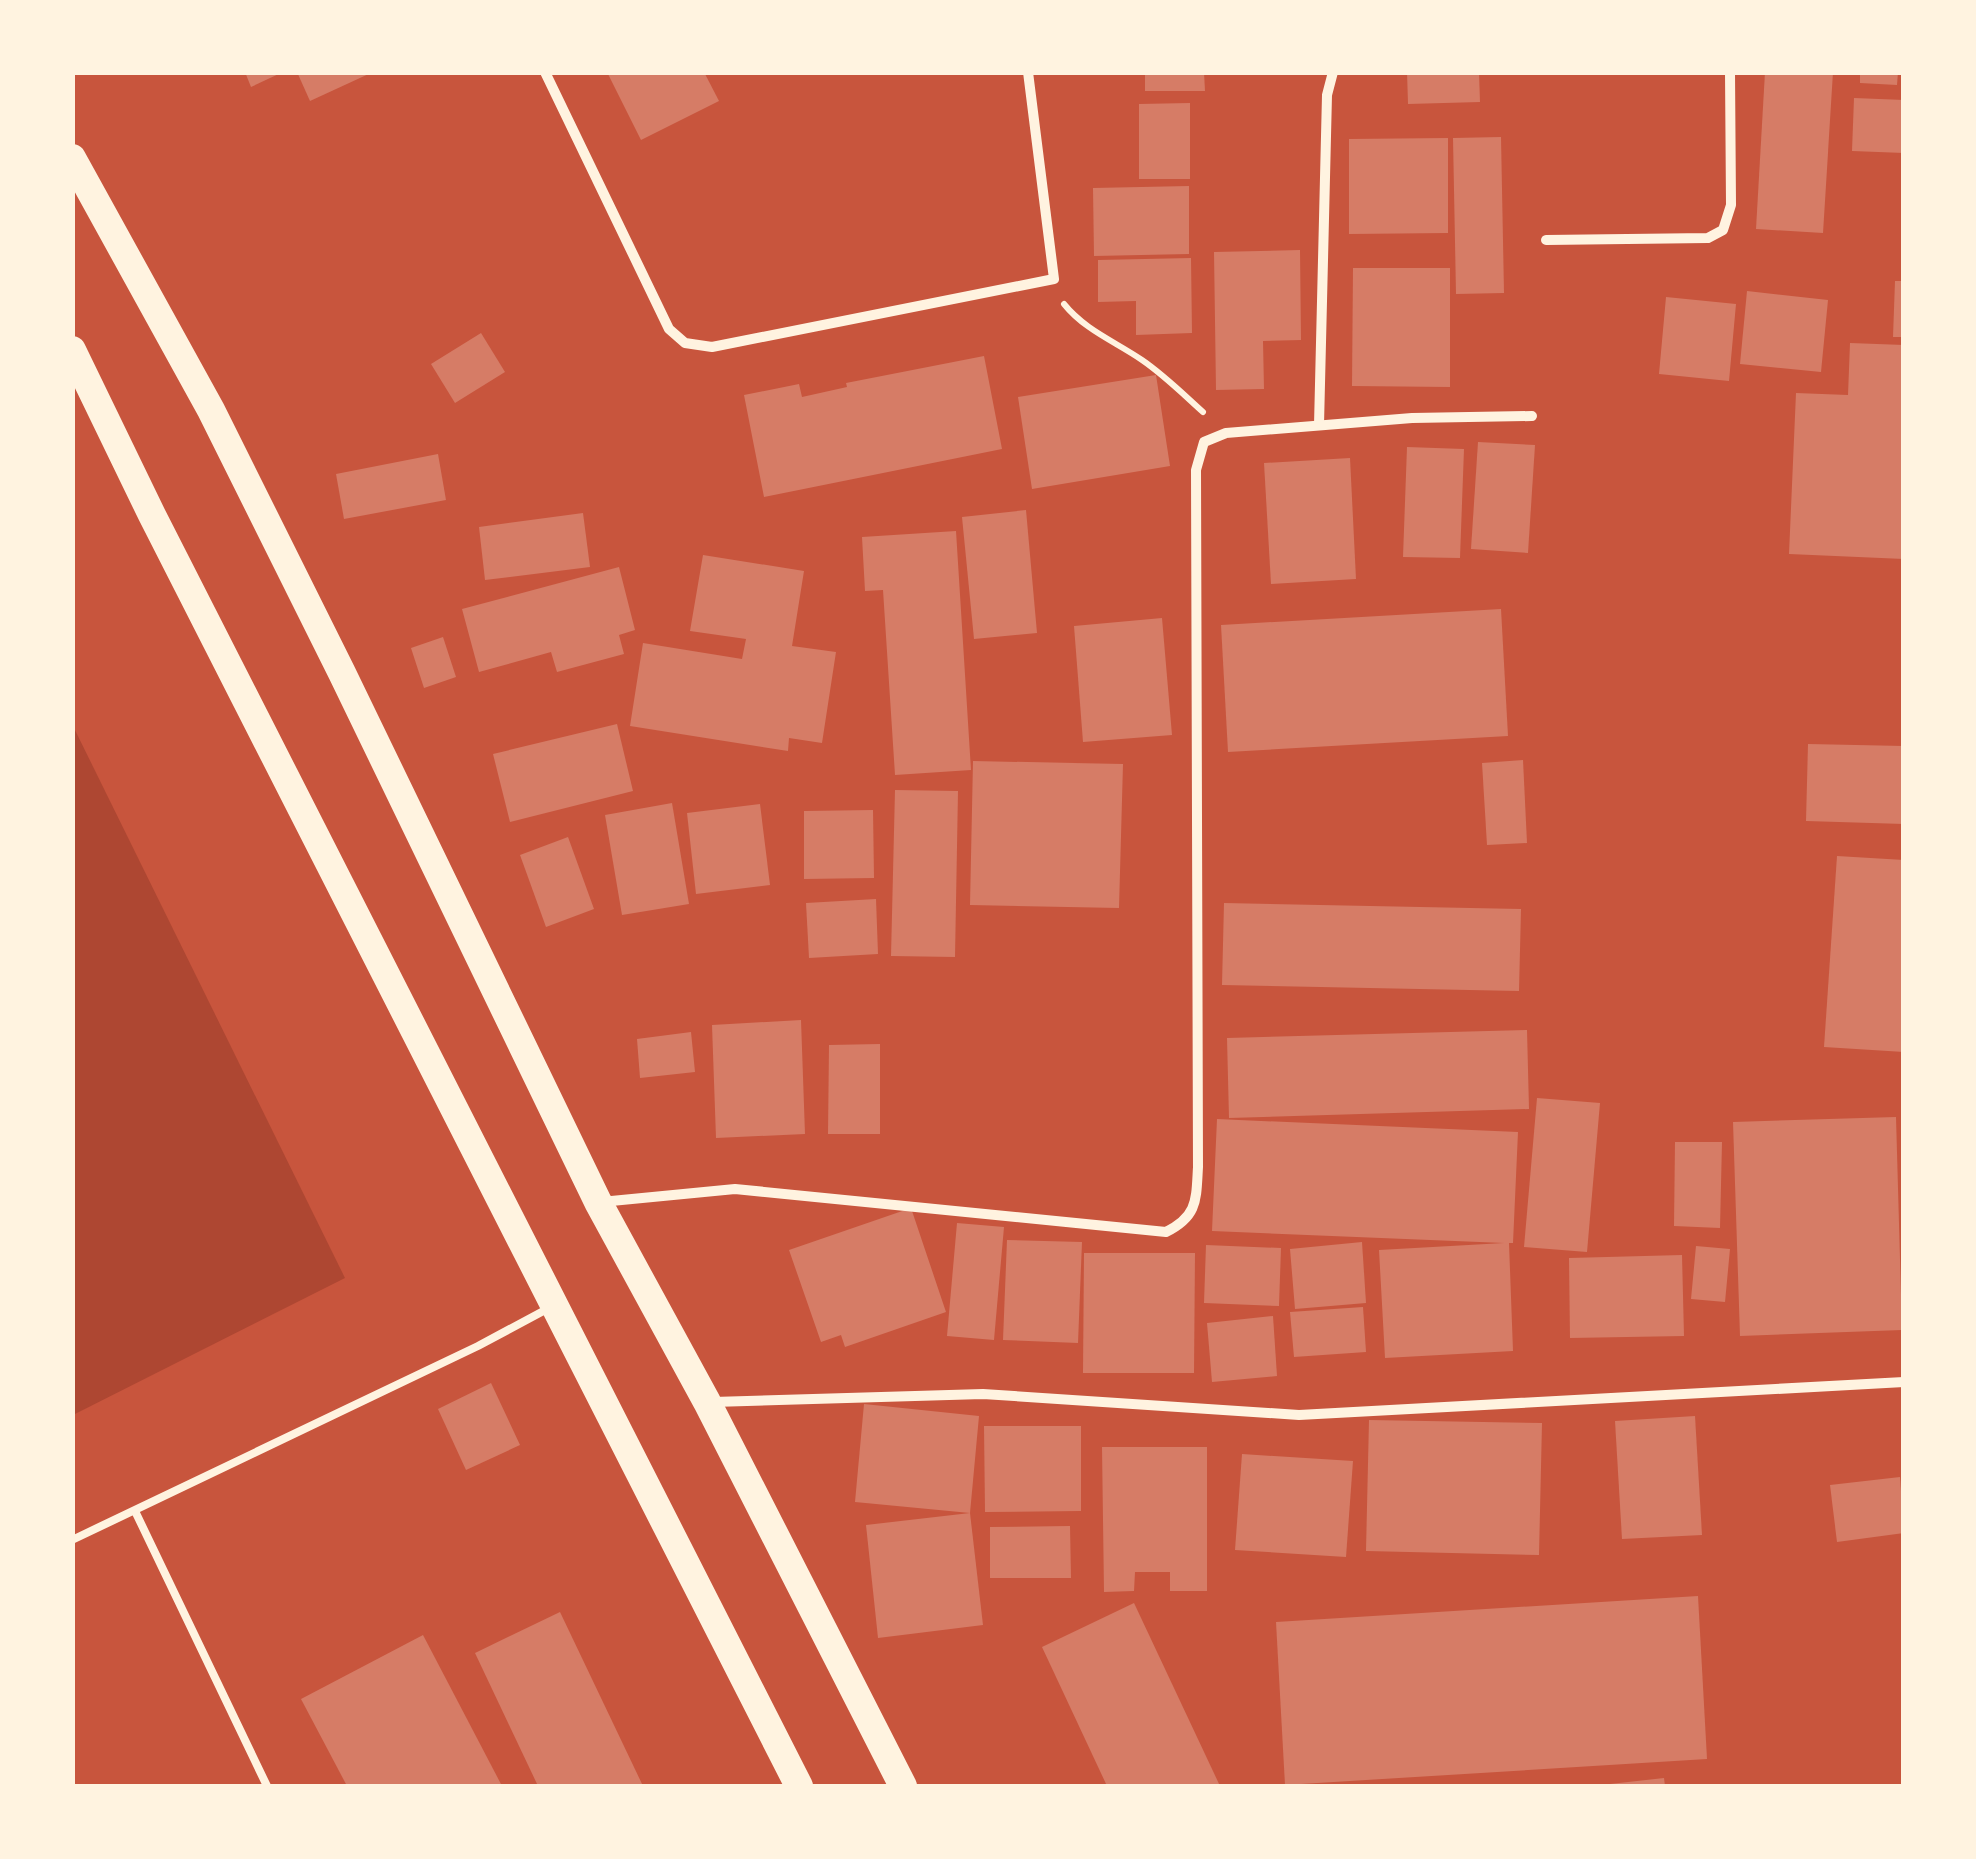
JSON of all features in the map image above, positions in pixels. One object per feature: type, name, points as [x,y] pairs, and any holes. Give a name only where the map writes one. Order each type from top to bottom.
[{"type":"highway","points":[[72,158],[220,427],[598,1202],[707,1402],[903,1786]]},
{"type":"highway","points":[[72,350],[152,515],[799,1786]]},
{"type":"street","points":[[545,72],[669,329],[685,344],[712,347],[1054,279],[1028,72]]},
{"type":"street","points":[[1319,425],[1327,95],[1333,72]]},
{"type":"street","points":[[1546,240],[1708,238],[1723,230],[1730,205],[1730,72]]},
{"type":"street","points":[[598,1202],[735,1188],[1166,1232],[1184,1224],[1196,1205],[1198,1167],[1196,470],[1204,442],[1226,432],[1412,418],[1532,416]]},
{"type":"street","points":[[707,1402],[983,1394],[1299,1416],[1904,1382]]},
{"type":"lane","points":[[72,1540],[478,1346],[553,1306]]},
{"type":"lane","points":[[134,1511],[267,1786]]},
{"type":"path","points":[[1054,279],[1064,304],[1078,320],[1159,372],[1226,432]]},
{"type":"shaded area","points":[[73,726],[345,1278],[72,1415]]},
{"type":"building","points":[[245,72],[283,72],[251,87]]},
{"type":"building","points":[[297,72],[373,72],[310,101]]},
{"type":"building","points":[[607,72],[704,72],[719,101],[641,140]]},
{"type":"building","points":[[1145,72],[1204,72],[1205,91],[1145,91]]},
{"type":"building","points":[[1407,72],[1479,72],[1480,102],[1408,104]]},
{"type":"building","points":[[1765,72],[1833,72],[1823,233],[1756,229]]},
{"type":"building","points":[[1860,72],[1898,72],[1897,85],[1860,83]]},
{"type":"building","points":[[1854,98],[1904,100],[1904,153],[1852,151]]},
{"type":"building","points":[[1190,103],[1190,179],[1139,179],[1139,104]]},
{"type":"building","points":[[1501,137],[1504,293],[1456,294],[1453,138]]},
{"type":"building","points":[[1448,138],[1448,233],[1349,234],[1349,139]]},
{"type":"building","points":[[1189,186],[1189,254],[1094,256],[1093,188]]},
{"type":"building","points":[[1300,250],[1301,340],[1263,341],[1264,389],[1216,390],[1214,252]]},
{"type":"building","points":[[1191,258],[1192,333],[1136,335],[1136,301],[1098,302],[1098,260]]},
{"type":"building","points":[[1353,268],[1450,268],[1450,387],[1352,386]]},
{"type":"building","points":[[1895,281],[1904,281],[1904,337],[1893,337]]},
{"type":"building","points":[[1747,291],[1828,300],[1821,372],[1740,364]]},
{"type":"building","points":[[1666,297],[1736,304],[1729,381],[1659,374]]},
{"type":"building","points":[[481,333],[505,372],[455,403],[431,364]]},
{"type":"building","points":[[1850,343],[1904,345],[1904,559],[1789,554],[1796,393],[1848,395]]},
{"type":"building","points":[[984,356],[1002,449],[764,497],[744,395],[799,384],[802,397],[847,387],[846,383]]},
{"type":"building","points":[[1156,375],[1170,466],[1032,489],[1018,397]]},
{"type":"building","points":[[1478,442],[1535,445],[1528,553],[1471,549]]},
{"type":"building","points":[[1407,447],[1464,449],[1460,558],[1403,557]]},
{"type":"building","points":[[438,454],[446,500],[344,519],[336,474]]},
{"type":"building","points":[[1350,458],[1356,579],[1271,584],[1264,463]]},
{"type":"building","points":[[1026,510],[1037,633],[974,639],[962,517]]},
{"type":"building","points":[[583,513],[590,567],[485,580],[479,527]]},
{"type":"building","points":[[956,531],[971,770],[895,775],[883,590],[865,591],[862,537]]},
{"type":"building","points":[[703,555],[804,571],[792,646],[836,652],[822,743],[789,738],[788,751],[630,726],[643,643],[742,659],[746,639],[690,631]]},
{"type":"building","points":[[619,567],[635,630],[619,635],[624,654],[557,672],[551,652],[479,672],[462,609]]},
{"type":"building","points":[[1501,609],[1508,736],[1228,752],[1221,625]]},
{"type":"building","points":[[1162,618],[1172,735],[1083,742],[1074,626]]},
{"type":"building","points":[[443,637],[456,677],[424,688],[411,648]]},
{"type":"building","points":[[617,724],[633,791],[510,822],[493,754]]},
{"type":"building","points":[[1808,744],[1904,746],[1904,824],[1806,821]]},
{"type":"building","points":[[1523,760],[1527,843],[1487,845],[1482,763]]},
{"type":"building","points":[[973,761],[1123,764],[1119,908],[970,905]]},
{"type":"building","points":[[895,790],[958,791],[955,957],[891,956]]},
{"type":"building","points":[[672,803],[689,904],[622,915],[605,815]]},
{"type":"building","points":[[760,804],[770,885],[696,894],[687,813]]},
{"type":"building","points":[[873,810],[874,878],[804,879],[804,811]]},
{"type":"building","points":[[568,837],[594,909],[546,927],[520,855]]},
{"type":"building","points":[[1837,856],[1904,860],[1904,1052],[1824,1047]]},
{"type":"building","points":[[876,899],[878,954],[809,958],[806,903]]},
{"type":"building","points":[[1224,903],[1521,909],[1519,991],[1222,985]]},
{"type":"building","points":[[801,1020],[805,1134],[716,1138],[712,1025]]},
{"type":"building","points":[[1527,1030],[1529,1109],[1229,1118],[1227,1038]]},
{"type":"building","points":[[691,1032],[695,1072],[640,1078],[637,1039]]},
{"type":"building","points":[[880,1044],[880,1134],[828,1134],[829,1045]]},
{"type":"building","points":[[1537,1098],[1600,1103],[1587,1252],[1524,1247]]},
{"type":"building","points":[[1896,1117],[1902,1330],[1740,1336],[1733,1122]]},
{"type":"building","points":[[1217,1119],[1518,1132],[1513,1243],[1509,1243],[1513,1351],[1385,1358],[1379,1250],[1504,1243],[1212,1231]]},
{"type":"building","points":[[1675,1142],[1722,1142],[1720,1228],[1674,1226]]},
{"type":"building","points":[[911,1208],[946,1312],[845,1347],[841,1335],[821,1342],[789,1250]]},
{"type":"building","points":[[957,1223],[1004,1227],[994,1340],[947,1336]]},
{"type":"building","points":[[1007,1240],[1082,1242],[1078,1343],[1003,1340]]},
{"type":"building","points":[[1362,1242],[1366,1303],[1295,1309],[1290,1249]]},
{"type":"building","points":[[1206,1245],[1281,1248],[1279,1306],[1204,1303]]},
{"type":"building","points":[[1696,1246],[1730,1249],[1725,1302],[1691,1299]]},
{"type":"building","points":[[1084,1253],[1195,1253],[1194,1373],[1083,1373]]},
{"type":"building","points":[[1682,1255],[1684,1336],[1570,1338],[1569,1258]]},
{"type":"building","points":[[1363,1307],[1366,1352],[1294,1357],[1290,1312]]},
{"type":"building","points":[[1273,1316],[1277,1376],[1212,1382],[1207,1323]]},
{"type":"building","points":[[491,1383],[520,1445],[466,1470],[438,1409]]},
{"type":"building","points":[[864,1404],[979,1416],[970,1513],[855,1502]]},
{"type":"building","points":[[1695,1416],[1702,1535],[1622,1539],[1615,1421]]},
{"type":"building","points":[[1369,1420],[1542,1423],[1539,1555],[1366,1551]]},
{"type":"building","points":[[984,1426],[1081,1426],[1081,1511],[985,1512]]},
{"type":"building","points":[[1102,1447],[1207,1447],[1207,1591],[1170,1591],[1170,1572],[1135,1572],[1134,1591],[1104,1592]]},
{"type":"building","points":[[1242,1454],[1353,1461],[1346,1557],[1235,1550]]},
{"type":"building","points":[[1900,1477],[1904,1533],[1837,1542],[1830,1485]]},
{"type":"building","points":[[970,1513],[983,1625],[878,1638],[866,1525]]},
{"type":"building","points":[[1070,1526],[1071,1578],[990,1578],[990,1527]]},
{"type":"building","points":[[1698,1596],[1707,1759],[1285,1785],[1276,1622]]},
{"type":"building","points":[[1134,1603],[1220,1786],[1107,1786],[1042,1647]]},
{"type":"building","points":[[560,1612],[643,1786],[538,1786],[475,1653]]},
{"type":"building","points":[[423,1635],[502,1786],[347,1786],[301,1699]]},
{"type":"building","points":[[1664,1778],[1665,1786],[1610,1786],[1610,1784]]}]
